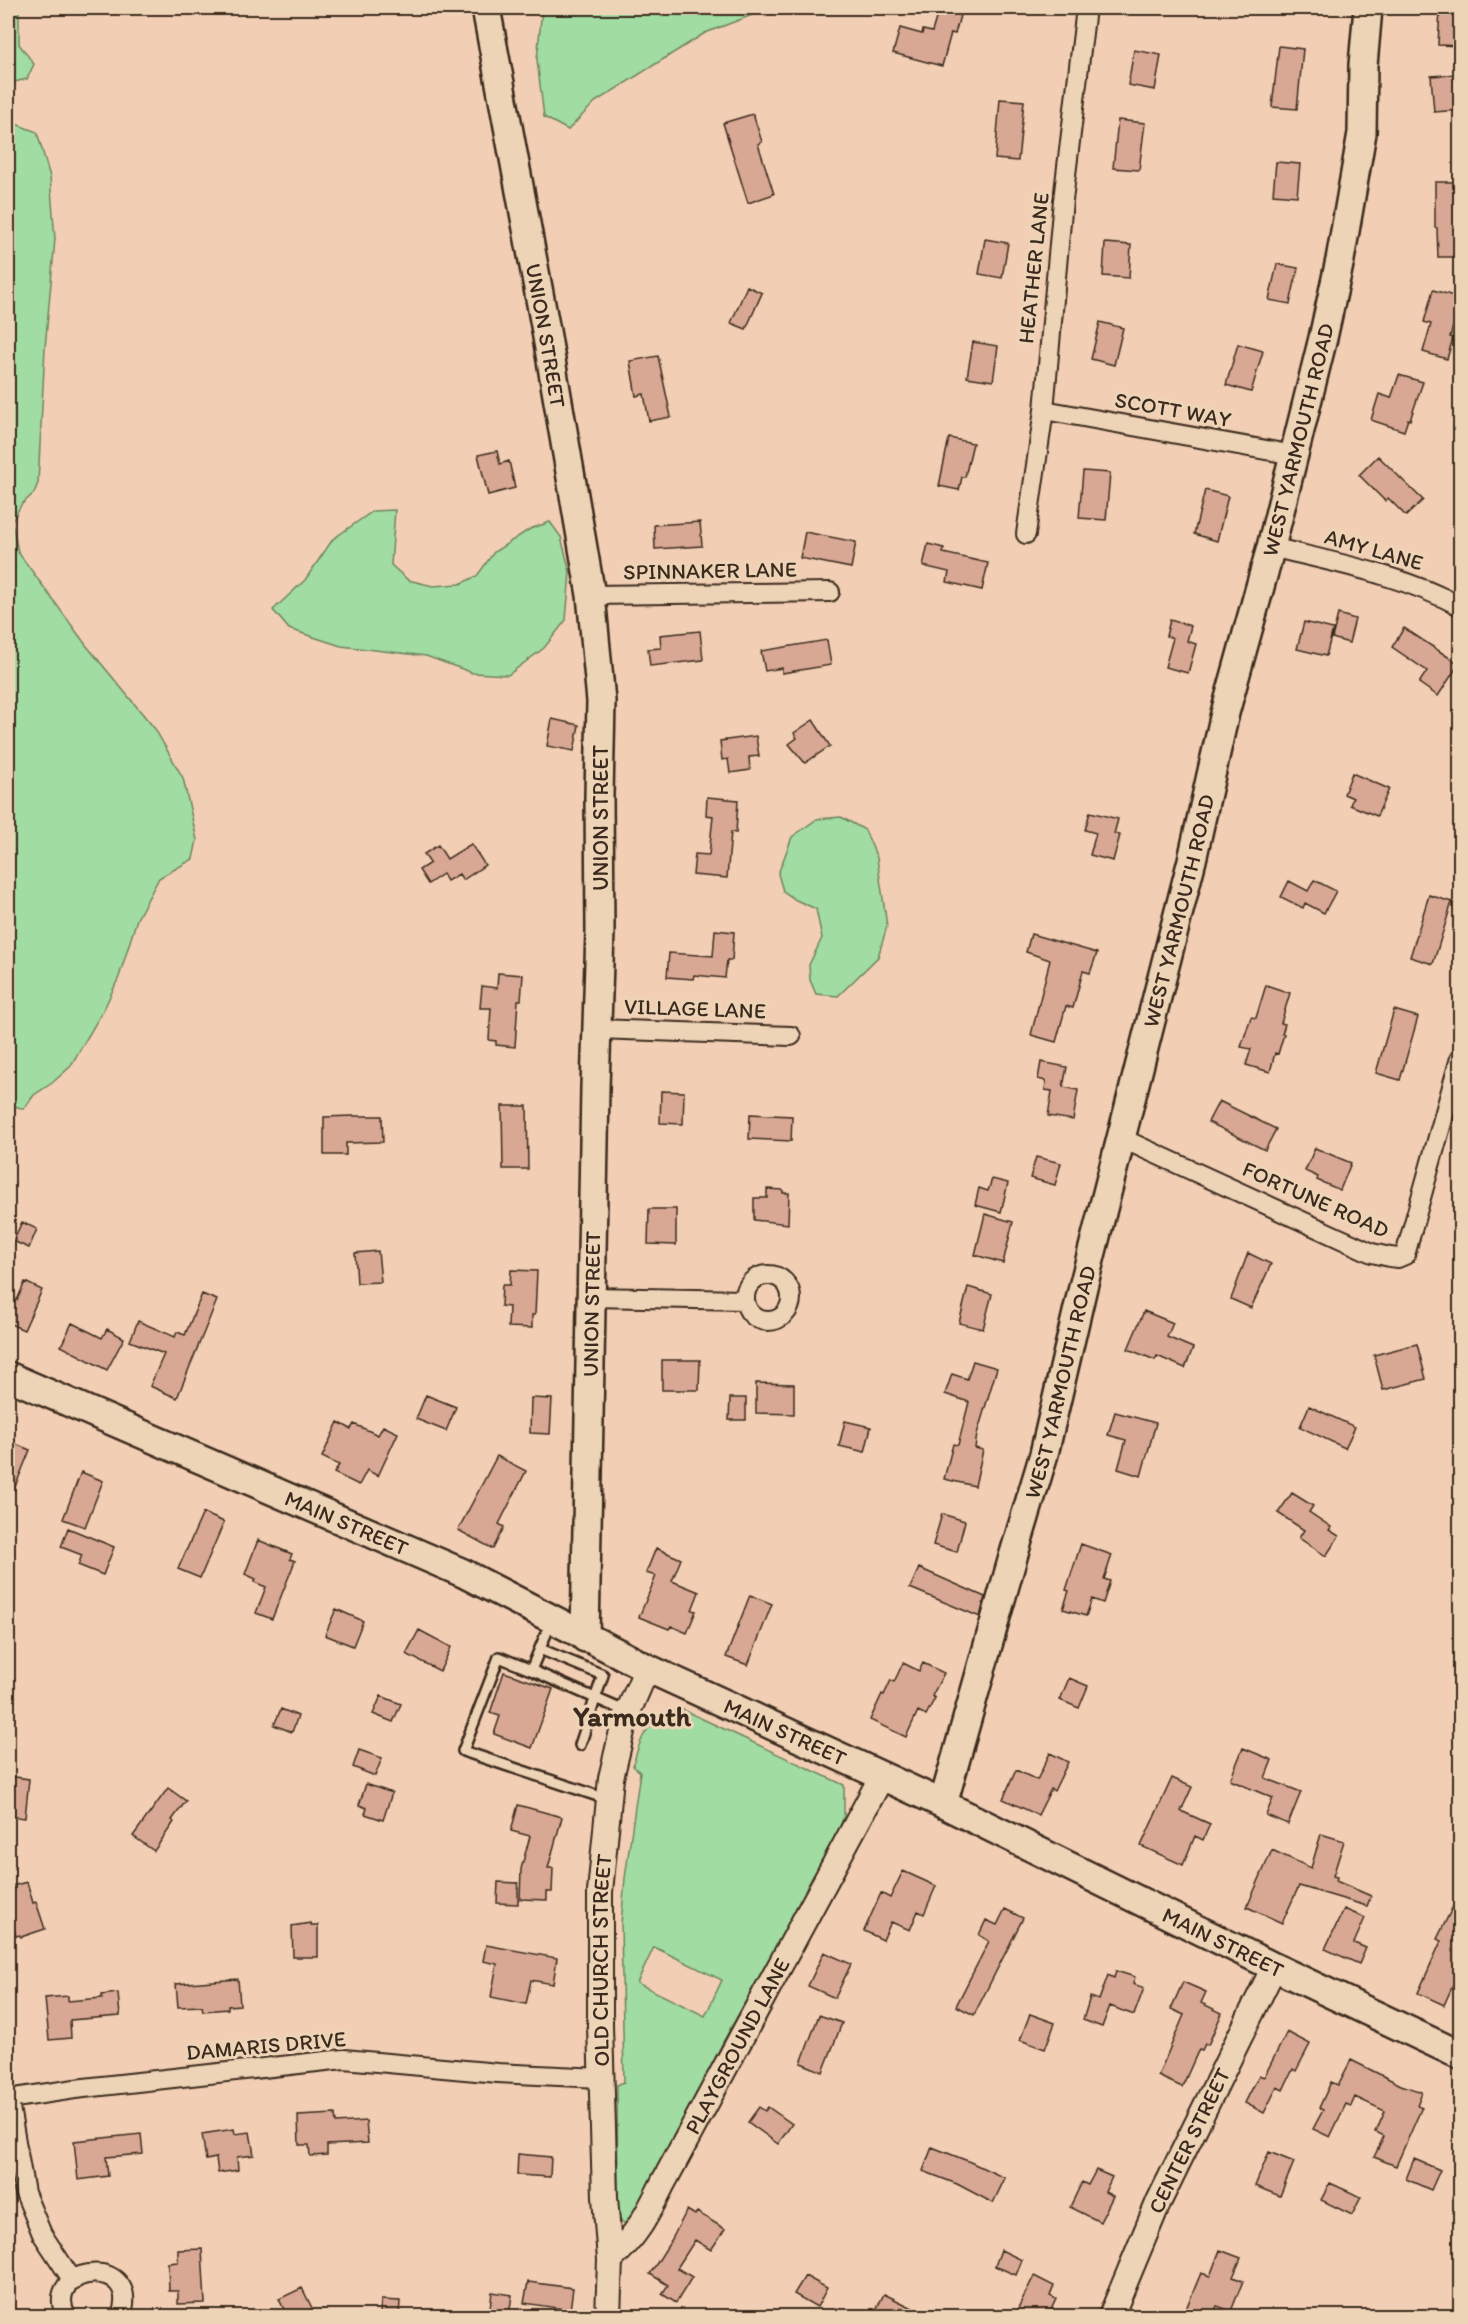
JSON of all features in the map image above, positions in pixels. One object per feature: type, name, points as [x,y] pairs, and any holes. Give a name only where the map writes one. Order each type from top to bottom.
[{"type":"main road","name":"UNION STREET","points":[[486,8],[548,342],[591,595],[601,701],[600,931],[585,1638]]},
{"type":"main road","name":"WEST YARMOUTH ROAD","points":[[943,1804],[1044,1454],[1083,1287],[1192,860],[1225,713],[1271,547],[1328,316],[1362,133],[1363,65],[1368,8]]},
{"type":"main road","name":"MAIN STREET","points":[[8,1376],[463,1574],[647,1668],[943,1804],[1461,2055]]},
{"type":"street","name":"HEATHER LANE","points":[[1026,534],[1044,410],[1063,200],[1086,8]]},
{"type":"street","name":"SCOTT WAY","points":[[1044,410],[1294,455]]},
{"type":"street","name":"AMY LANE","points":[[1271,547],[1400,579],[1461,606]]},
{"type":"street","name":"SPINNAKER LANE","points":[[591,595],[830,592]]},
{"type":"street","name":"VILLAGE LANE","points":[[597,1029],[791,1036]]},
{"type":"street","name":"FORTUNE ROAD","points":[[1121,1138],[1372,1253],[1398,1258],[1405,1255],[1461,1058]]},
{"type":"street","points":[[591,1297],[745,1300]]},
{"type":"street","name":"OLD CHURCH STREET","points":[[610,2260],[605,2197],[601,2078],[600,1892],[607,1798],[627,1712],[647,1668]]},
{"type":"street","name":"PLAYGROUND LANE","points":[[610,2260],[627,2245],[642,2225],[882,1776]]},
{"type":"street","name":"CENTER STREET","points":[[1111,2316],[1159,2201],[1274,1966]]},
{"type":"street","name":"DAMARIS DRIVE","points":[[8,2097],[344,2059],[498,2073],[601,2078]]},
{"type":"street","points":[[8,2097],[26,2193],[42,2234],[72,2280]]},
{"type":"street","points":[[608,2316],[610,2260]]},
{"type":"street","points":[[66,2316],[62,2301],[64,2293],[72,2280],[92,2272],[110,2277],[118,2284],[123,2299],[121,2316]]},
{"type":"lane","points":[[531,1671],[551,1620]]},
{"type":"lane","points":[[540,1649],[603,1675],[580,1744]]},
{"type":"lane","points":[[607,1798],[463,1751],[499,1657],[627,1712]]},
{"type":"green space","points":[[8,8],[19,8],[19,44],[34,64],[27,79],[10,83],[8,82]]},
{"type":"green space","points":[[542,8],[771,8],[705,33],[595,102],[568,130],[544,117],[537,60]]},
{"type":"green space","points":[[8,121],[37,132],[50,177],[55,239],[45,348],[38,483],[34,493],[21,505],[12,522],[18,552],[86,645],[155,729],[183,778],[197,840],[193,859],[159,878],[137,919],[119,977],[104,1009],[70,1067],[34,1095],[24,1109],[8,1104]]},
{"type":"green space","points":[[395,510],[391,565],[408,580],[433,586],[460,584],[477,576],[494,552],[530,529],[550,522],[561,537],[570,572],[566,620],[544,648],[508,675],[473,673],[426,656],[341,646],[289,629],[273,610],[305,580],[333,539],[373,511]]},
{"type":"green space","points":[[841,817],[865,830],[877,858],[887,926],[878,957],[838,996],[816,994],[810,980],[809,965],[822,938],[816,909],[783,891],[778,874],[792,837],[817,819]]},
{"type":"green space","points":[[679,1708],[844,1785],[844,1816],[834,1843],[723,2042],[637,2215],[627,2224],[619,2217],[618,2207],[617,2085],[624,2082],[621,1924],[640,1772],[633,1766],[642,1737],[653,1723],[668,1712]],"holes":[[[654,1947],[722,1980],[705,2016],[637,1983]]]},
{"type":"building","points":[[939,8],[962,8],[955,34],[951,33],[942,66],[893,53],[900,28],[922,34],[923,30],[932,32]]},
{"type":"building","points":[[1440,8],[1461,8],[1461,46],[1438,45]]},
{"type":"building","points":[[1279,46],[1303,49],[1297,109],[1272,107]]},
{"type":"building","points":[[1134,50],[1161,55],[1155,90],[1128,85]]},
{"type":"building","points":[[1458,74],[1461,110],[1434,112],[1431,76]]},
{"type":"building","points":[[1000,99],[1024,101],[1018,161],[995,159]]},
{"type":"building","points":[[753,114],[762,142],[758,144],[774,194],[748,203],[723,123]]},
{"type":"building","points":[[1118,120],[1145,123],[1139,170],[1113,168]]},
{"type":"building","points":[[1276,162],[1300,164],[1297,196],[1273,194]]},
{"type":"building","points":[[1435,182],[1461,182],[1461,257],[1438,257],[1437,228],[1435,228]]},
{"type":"building","points":[[985,239],[1008,243],[1002,278],[979,274]]},
{"type":"building","points":[[1105,243],[1131,245],[1129,278],[1103,276]]},
{"type":"building","points":[[1277,264],[1298,268],[1290,304],[1269,300]]},
{"type":"building","points":[[747,286],[762,293],[746,329],[731,323]]},
{"type":"building","points":[[1433,290],[1461,298],[1450,337],[1453,338],[1447,359],[1423,352],[1431,324],[1424,322]]},
{"type":"building","points":[[1100,322],[1123,328],[1114,365],[1091,359]]},
{"type":"building","points":[[973,342],[998,346],[993,381],[967,377]]},
{"type":"building","points":[[1238,344],[1263,351],[1251,392],[1226,385]]},
{"type":"building","points":[[658,356],[671,417],[649,421],[644,394],[636,396],[630,361]]},
{"type":"building","points":[[1399,375],[1423,382],[1404,431],[1371,420],[1379,394],[1391,398]]},
{"type":"building","points":[[949,438],[973,443],[965,477],[962,477],[959,490],[939,486]]},
{"type":"building","points":[[497,451],[500,464],[509,461],[515,488],[488,495],[478,455]]},
{"type":"building","points":[[1378,456],[1423,500],[1406,516],[1388,498],[1385,501],[1359,475]]},
{"type":"building","points":[[1083,471],[1110,473],[1106,520],[1079,518]]},
{"type":"building","points":[[1205,490],[1228,496],[1217,541],[1194,534]]},
{"type":"building","points":[[700,522],[702,546],[655,549],[654,525]]},
{"type":"building","points":[[805,532],[856,542],[851,568],[800,558]]},
{"type":"building","points":[[928,544],[944,548],[943,553],[988,563],[982,590],[947,582],[949,572],[923,566]]},
{"type":"building","points":[[1338,614],[1355,619],[1349,643],[1332,638]]},
{"type":"building","points":[[1170,620],[1191,626],[1187,641],[1196,644],[1188,673],[1165,667],[1173,638],[1166,636]]},
{"type":"building","points":[[1304,622],[1333,629],[1326,656],[1297,649]]},
{"type":"building","points":[[1404,628],[1459,664],[1438,696],[1419,683],[1427,671],[1392,647]]},
{"type":"building","points":[[700,631],[703,660],[650,666],[648,649],[661,648],[660,635]]},
{"type":"building","points":[[827,640],[831,665],[782,673],[782,668],[765,671],[761,651]]},
{"type":"building","points":[[552,719],[579,725],[574,751],[547,746]]},
{"type":"building","points":[[813,720],[830,746],[805,763],[789,744],[797,738],[794,733]]},
{"type":"building","points":[[756,736],[759,756],[749,757],[750,770],[730,773],[728,759],[722,760],[720,741]]},
{"type":"building","points":[[1352,773],[1389,789],[1377,816],[1350,805],[1353,798],[1344,794]]},
{"type":"building","points":[[707,797],[738,800],[736,833],[731,832],[727,878],[693,875],[695,854],[709,855],[713,816],[706,815]]},
{"type":"building","points":[[1090,812],[1118,819],[1114,834],[1120,835],[1113,861],[1090,855],[1096,833],[1085,830]]},
{"type":"building","points":[[471,844],[485,865],[463,880],[459,874],[447,881],[443,874],[428,884],[419,870],[430,863],[424,854],[438,845],[447,859]]},
{"type":"building","points":[[1314,880],[1336,891],[1324,913],[1305,903],[1303,908],[1281,897],[1289,881],[1308,891]]},
{"type":"building","points":[[1429,895],[1452,902],[1433,964],[1410,957]]},
{"type":"building","points":[[715,930],[734,932],[732,960],[727,960],[725,978],[694,975],[693,979],[667,977],[669,953],[713,956]]},
{"type":"building","points":[[1031,934],[1097,953],[1090,973],[1083,971],[1073,1008],[1066,1006],[1056,1042],[1031,1035],[1050,960],[1026,952]]},
{"type":"building","points":[[498,973],[523,975],[521,1000],[518,1000],[515,1047],[496,1045],[496,1041],[489,1040],[491,1008],[480,1008],[482,986],[497,988]]},
{"type":"building","points":[[1266,985],[1290,993],[1281,1023],[1285,1024],[1282,1034],[1284,1034],[1278,1054],[1275,1053],[1270,1072],[1246,1065],[1251,1049],[1241,1047],[1251,1017],[1256,1018]]},
{"type":"building","points":[[1394,1010],[1418,1017],[1400,1080],[1376,1073]]},
{"type":"building","points":[[1041,1062],[1067,1067],[1063,1087],[1078,1090],[1073,1120],[1048,1116],[1052,1091],[1045,1090],[1046,1081],[1038,1079]]},
{"type":"building","points":[[661,1091],[684,1092],[683,1124],[660,1123]]},
{"type":"building","points":[[1219,1101],[1276,1129],[1265,1150],[1208,1122]]},
{"type":"building","points":[[502,1106],[527,1106],[528,1169],[503,1169]]},
{"type":"building","points":[[750,1114],[792,1116],[791,1141],[749,1139]]},
{"type":"building","points":[[382,1116],[383,1142],[346,1143],[346,1155],[324,1155],[324,1117]]},
{"type":"building","points":[[1315,1148],[1351,1163],[1340,1190],[1317,1180],[1318,1177],[1305,1171]]},
{"type":"building","points":[[1036,1157],[1061,1163],[1055,1185],[1030,1178]]},
{"type":"building","points":[[992,1179],[1008,1183],[1001,1212],[975,1205],[979,1188],[988,1191]]},
{"type":"building","points":[[767,1189],[783,1190],[783,1193],[789,1193],[788,1224],[754,1220],[754,1198],[767,1198]]},
{"type":"building","points":[[649,1209],[676,1209],[676,1245],[648,1244]]},
{"type":"building","points":[[985,1214],[1013,1222],[1003,1263],[975,1255]]},
{"type":"building","points":[[22,1222],[37,1229],[29,1248],[13,1241]]},
{"type":"building","points":[[378,1251],[381,1282],[357,1283],[355,1253]]},
{"type":"building","points":[[1248,1253],[1271,1264],[1251,1308],[1231,1299]]},
{"type":"building","points":[[511,1270],[537,1271],[535,1315],[532,1315],[532,1328],[508,1327],[509,1307],[501,1306],[502,1285],[510,1285]]},
{"type":"building","points":[[25,1282],[42,1290],[24,1330],[8,1323],[8,1296],[17,1300]]},
{"type":"building","points":[[968,1287],[992,1294],[983,1329],[959,1323]]},
{"type":"building","points":[[202,1294],[217,1300],[177,1398],[150,1386],[164,1354],[130,1341],[138,1321],[175,1337],[177,1332],[185,1335]]},
{"type":"building","points":[[1144,1311],[1173,1323],[1167,1337],[1193,1348],[1185,1368],[1157,1356],[1155,1360],[1128,1349]]},
{"type":"building","points":[[72,1323],[102,1338],[107,1329],[124,1338],[107,1370],[61,1346]]},
{"type":"building","points":[[1417,1344],[1426,1379],[1383,1390],[1374,1355]]},
{"type":"building","points":[[662,1360],[700,1360],[699,1390],[662,1390]]},
{"type":"building","points":[[973,1361],[997,1368],[977,1434],[975,1448],[983,1450],[975,1486],[944,1479],[953,1444],[958,1445],[969,1402],[945,1394],[952,1374],[967,1379]]},
{"type":"building","points":[[756,1383],[794,1384],[794,1414],[756,1413]]},
{"type":"building","points":[[426,1395],[456,1407],[446,1431],[416,1419]]},
{"type":"building","points":[[531,1398],[552,1399],[550,1434],[530,1433]]},
{"type":"building","points":[[730,1398],[746,1398],[746,1420],[729,1420]]},
{"type":"building","points":[[1309,1406],[1355,1427],[1345,1448],[1300,1427]]},
{"type":"building","points":[[1115,1412],[1156,1423],[1141,1476],[1118,1469],[1126,1440],[1108,1435]]},
{"type":"building","points":[[845,1421],[871,1427],[865,1452],[839,1446]]},
{"type":"building","points":[[338,1422],[351,1429],[354,1424],[378,1435],[383,1426],[398,1433],[378,1476],[367,1470],[359,1485],[334,1473],[339,1465],[322,1457]]},
{"type":"building","points":[[8,1441],[30,1450],[8,1504]]},
{"type":"building","points":[[497,1456],[526,1471],[499,1524],[504,1527],[493,1549],[458,1530]]},
{"type":"building","points":[[81,1472],[103,1481],[85,1527],[63,1519]]},
{"type":"building","points":[[1292,1493],[1313,1506],[1309,1512],[1331,1527],[1329,1530],[1339,1536],[1326,1556],[1299,1538],[1304,1530],[1278,1513]]},
{"type":"building","points":[[203,1513],[224,1522],[200,1578],[178,1569]]},
{"type":"building","points":[[942,1514],[965,1521],[957,1552],[933,1545]]},
{"type":"building","points":[[68,1528],[114,1547],[103,1575],[78,1565],[82,1555],[61,1547]]},
{"type":"building","points":[[258,1540],[292,1554],[290,1559],[295,1561],[272,1619],[256,1613],[266,1587],[254,1582],[256,1579],[245,1574]]},
{"type":"building","points":[[1081,1544],[1112,1555],[1104,1579],[1110,1581],[1103,1603],[1092,1599],[1086,1616],[1063,1609],[1069,1591],[1066,1590]]},
{"type":"building","points":[[656,1548],[681,1559],[672,1581],[699,1592],[692,1610],[696,1611],[687,1633],[671,1626],[669,1629],[639,1617],[656,1576],[646,1573]]},
{"type":"building","points":[[919,1568],[985,1597],[980,1617],[910,1588]]},
{"type":"building","points":[[750,1595],[772,1604],[748,1665],[726,1657]]},
{"type":"building","points":[[336,1609],[363,1621],[353,1646],[325,1635]]},
{"type":"building","points":[[419,1630],[451,1647],[440,1671],[406,1654]]},
{"type":"building","points":[[903,1663],[919,1671],[923,1663],[944,1673],[932,1696],[935,1698],[926,1715],[918,1711],[906,1737],[870,1720],[882,1694],[884,1695],[891,1680],[894,1682]]},
{"type":"building","points":[[504,1672],[553,1689],[532,1748],[494,1734],[500,1716],[490,1713]]},
{"type":"building","points":[[1069,1678],[1088,1686],[1079,1708],[1060,1700]]},
{"type":"building","points":[[381,1696],[401,1704],[393,1722],[373,1714]]},
{"type":"building","points":[[281,1709],[298,1716],[292,1732],[274,1725]]},
{"type":"building","points":[[1243,1748],[1272,1760],[1265,1778],[1301,1792],[1288,1824],[1266,1815],[1273,1798],[1230,1780]]},
{"type":"building","points":[[359,1750],[382,1758],[375,1776],[353,1767]]},
{"type":"building","points":[[1050,1753],[1068,1762],[1054,1791],[1051,1789],[1038,1815],[1003,1799],[1016,1770],[1037,1780]]},
{"type":"building","points":[[8,1776],[29,1779],[25,1818],[8,1816]]},
{"type":"building","points":[[1172,1778],[1192,1787],[1181,1811],[1210,1824],[1203,1840],[1195,1836],[1183,1865],[1141,1846]]},
{"type":"building","points":[[366,1784],[392,1793],[383,1820],[365,1814],[367,1808],[359,1805]]},
{"type":"building","points":[[168,1788],[186,1801],[154,1851],[133,1836]]},
{"type":"building","points":[[518,1805],[562,1817],[548,1868],[553,1868],[552,1892],[547,1892],[547,1900],[520,1899],[521,1869],[530,1836],[511,1831]]},
{"type":"building","points":[[1321,1834],[1344,1841],[1333,1876],[1337,1877],[1336,1881],[1371,1896],[1367,1906],[1299,1886],[1282,1923],[1247,1907],[1272,1850],[1311,1868]]},
{"type":"building","points":[[903,1871],[936,1886],[924,1914],[918,1911],[910,1930],[891,1922],[883,1940],[864,1931],[881,1893],[890,1898]]},
{"type":"building","points":[[27,1882],[33,1903],[36,1902],[45,1929],[21,1937],[16,1936],[8,1910],[8,1887]]},
{"type":"building","points":[[498,1882],[518,1883],[518,1904],[497,1903]]},
{"type":"building","points":[[1461,1890],[1461,1967],[1444,2005],[1418,1993],[1441,1941],[1437,1939]]},
{"type":"building","points":[[1005,1909],[1023,1918],[974,2015],[956,2006],[989,1941],[979,1935],[986,1920],[997,1925]]},
{"type":"building","points":[[1344,1909],[1365,1918],[1354,1943],[1366,1948],[1359,1964],[1325,1949]]},
{"type":"building","points":[[311,1923],[311,1925],[318,1925],[318,1957],[293,1957],[292,1926]]},
{"type":"building","points":[[486,1945],[557,1958],[553,1984],[531,1980],[526,2004],[491,1997],[497,1964],[483,1961]]},
{"type":"building","points":[[824,1952],[851,1964],[835,1998],[808,1986]]},
{"type":"building","points":[[1116,1971],[1135,1977],[1133,1984],[1144,1988],[1134,2015],[1110,2006],[1102,2027],[1083,2020],[1090,1997],[1099,2000],[1108,1975],[1114,1978]]},
{"type":"building","points":[[238,1979],[240,2005],[228,2006],[228,2009],[203,2011],[202,2006],[178,2007],[176,1984]]},
{"type":"building","points":[[1183,1982],[1206,1992],[1201,2003],[1222,2013],[1208,2045],[1205,2044],[1202,2050],[1199,2049],[1182,2087],[1158,2076],[1184,2015],[1171,2009]]},
{"type":"building","points":[[118,1993],[120,2016],[70,2020],[71,2038],[49,2040],[45,1998],[68,1996],[68,2001],[102,1998],[102,1995]]},
{"type":"building","points":[[1030,2014],[1055,2023],[1045,2049],[1020,2040]]},
{"type":"building","points":[[819,2015],[842,2023],[823,2072],[801,2063]]},
{"type":"building","points":[[1287,2032],[1310,2044],[1296,2071],[1293,2069],[1283,2090],[1277,2087],[1264,2113],[1245,2103],[1259,2075],[1264,2077]]},
{"type":"building","points":[[1351,2060],[1401,2085],[1422,2092],[1417,2105],[1422,2107],[1396,2166],[1374,2157],[1384,2136],[1376,2132],[1385,2111],[1355,2097],[1351,2106],[1346,2104],[1330,2137],[1313,2129],[1323,2110],[1319,2108],[1331,2082],[1338,2085]]},
{"type":"building","points":[[759,2107],[765,2111],[768,2107],[792,2124],[778,2144],[748,2122]]},
{"type":"building","points":[[335,2114],[336,2123],[366,2121],[368,2143],[327,2145],[327,2155],[310,2156],[309,2145],[299,2145],[298,2116]]},
{"type":"building","points":[[234,2129],[235,2134],[250,2132],[254,2155],[237,2157],[238,2170],[218,2173],[216,2158],[206,2160],[202,2134]]},
{"type":"building","points":[[141,2134],[143,2154],[106,2157],[108,2176],[78,2180],[74,2141]]},
{"type":"building","points":[[932,2147],[1005,2178],[993,2203],[957,2184],[923,2171]]},
{"type":"building","points":[[1269,2152],[1294,2162],[1280,2196],[1255,2186]]},
{"type":"building","points":[[518,2154],[551,2157],[550,2177],[517,2175]]},
{"type":"building","points":[[1414,2159],[1440,2170],[1431,2190],[1406,2179]]},
{"type":"building","points":[[1096,2170],[1112,2177],[1105,2192],[1113,2196],[1100,2222],[1070,2207],[1082,2182],[1088,2185]]},
{"type":"building","points":[[1330,2183],[1361,2197],[1352,2215],[1321,2200]]},
{"type":"building","points":[[687,2210],[695,2215],[697,2212],[725,2229],[711,2250],[695,2240],[677,2268],[692,2277],[676,2303],[662,2294],[668,2285],[650,2274]]},
{"type":"building","points":[[202,2249],[205,2303],[178,2304],[178,2291],[169,2291],[168,2263],[178,2262],[178,2250]]},
{"type":"building","points":[[1001,2250],[1022,2260],[1016,2275],[995,2266]]},
{"type":"building","points":[[1220,2250],[1241,2258],[1233,2277],[1243,2281],[1231,2311],[1217,2306],[1213,2316],[1183,2316],[1201,2273],[1210,2276]]},
{"type":"building","points":[[805,2276],[827,2288],[817,2307],[794,2294]]},
{"type":"building","points":[[1034,2276],[1054,2286],[1050,2296],[1056,2299],[1048,2316],[1014,2316]]},
{"type":"building","points":[[528,2282],[573,2288],[570,2310],[524,2303]]},
{"type":"building","points":[[302,2288],[316,2316],[287,2316],[279,2299]]},
{"type":"building","points":[[492,2292],[512,2295],[509,2316],[489,2316]]},
{"type":"building","points":[[884,2294],[929,2316],[889,2316],[876,2310]]},
{"type":"building","points":[[381,2300],[400,2301],[399,2316],[380,2316]]},
{"type":"district","name":"Yarmouth","points":[[632,1716]]}]
